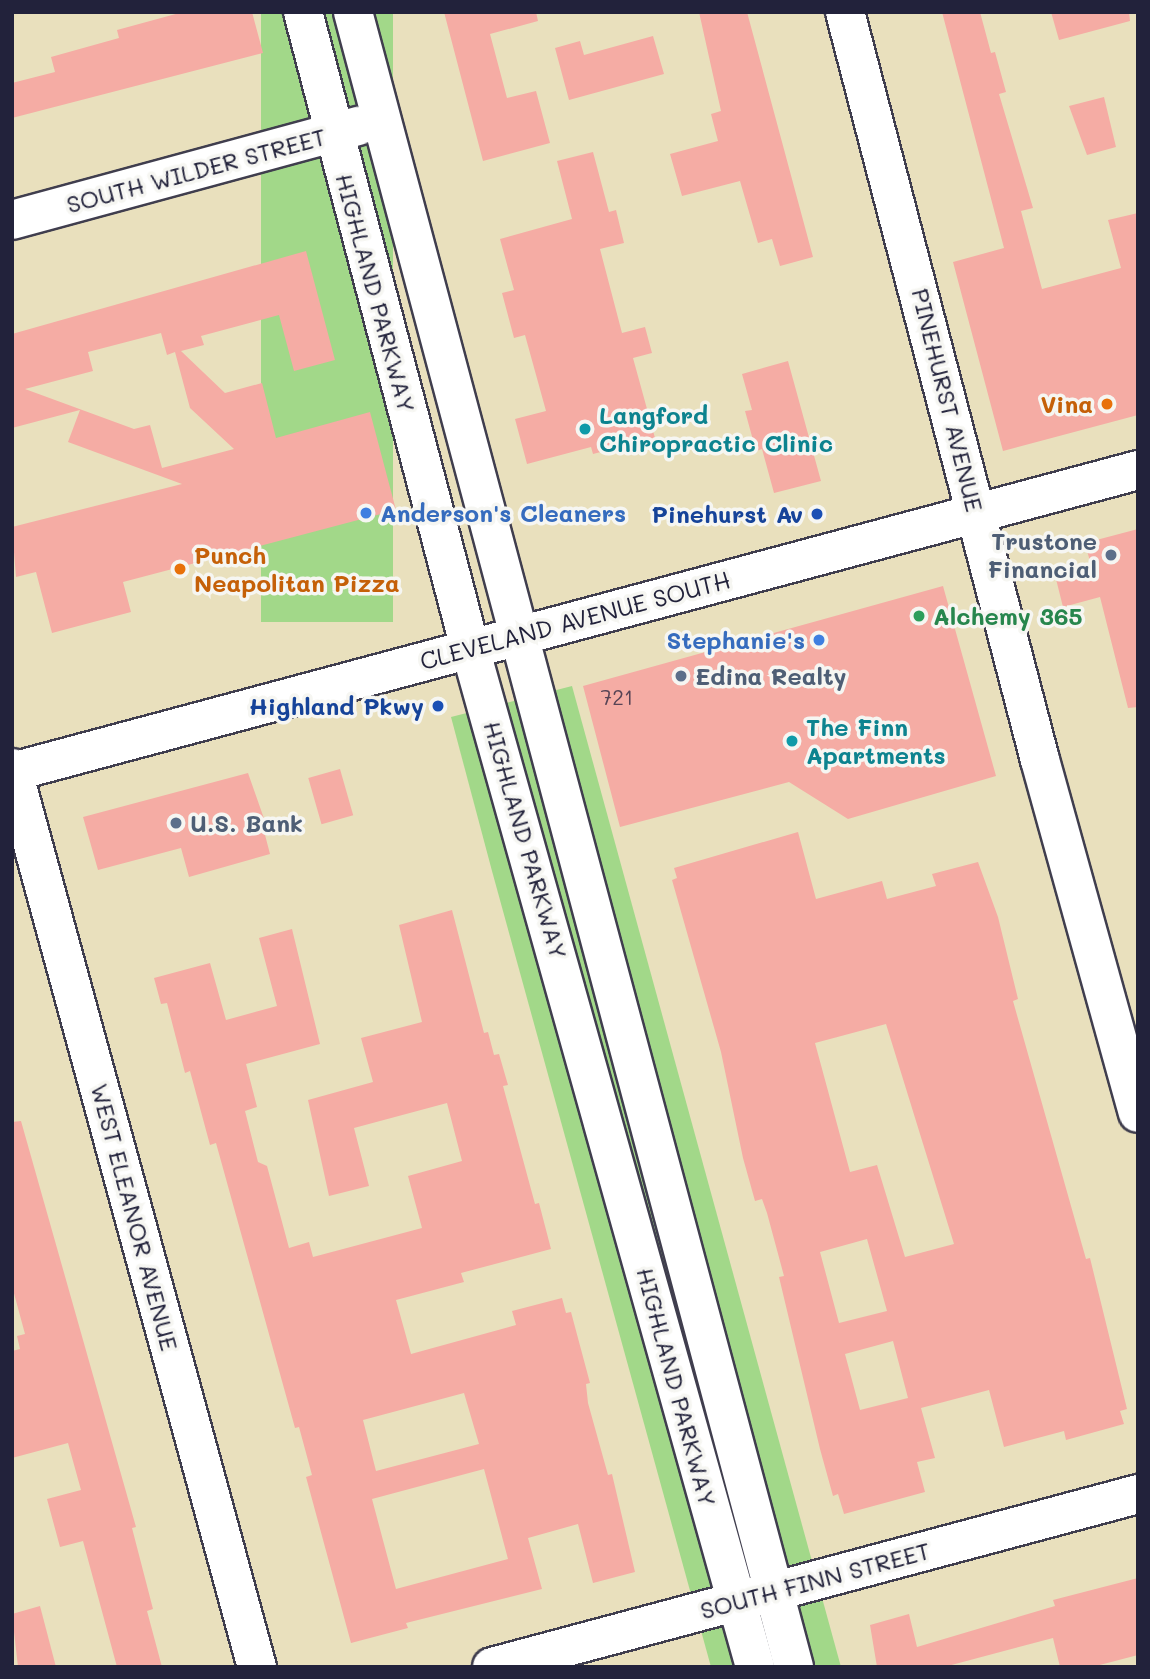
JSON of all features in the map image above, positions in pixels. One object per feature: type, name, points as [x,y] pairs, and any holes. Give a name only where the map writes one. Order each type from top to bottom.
[{"type":"street","name":"HIGHLAND PARKWAY","points":[[303,12],[470,648],[754,1667]]},
{"type":"street","name":"HIGHLAND PARKWAY","points":[[352,12],[794,1667]]},
{"type":"street","name":"PINEHURST AVENUE","points":[[845,12],[976,514],[1138,1113]]},
{"type":"street","name":"SOUTH WILDER STREET","points":[[12,220],[380,120]]},
{"type":"street","name":"CLEVELAND AVENUE SOUTH","points":[[13,770],[1138,470]]},
{"type":"street","name":"WEST ELEANOR AVENUE","points":[[13,770],[257,1667]]},
{"type":"street","name":"SOUTH FINN STREET","points":[[492,1667],[1138,1494]]},
{"type":"green space","points":[[261,12],[393,12],[393,622],[261,622]]},
{"type":"green space","points":[[572,686],[841,1667],[711,1667],[492,871],[451,717]]},
{"type":"building","points":[[183,12],[252,12],[263,53],[12,118],[12,83],[55,72],[51,57],[119,38],[117,30]]},
{"type":"building","points":[[444,12],[536,12],[538,21],[490,34],[507,98],[536,91],[550,143],[483,161]]},
{"type":"building","points":[[699,12],[747,12],[813,257],[780,266],[772,239],[758,243],[740,181],[682,196],[670,154],[718,141],[711,114],[721,111]]},
{"type":"building","points":[[942,12],[980,12],[991,53],[995,52],[1006,92],[999,94],[1033,208],[1021,211],[1042,289],[1121,268],[1108,220],[1138,213],[1138,415],[1003,451],[953,262],[1004,248]]},
{"type":"building","points":[[1051,12],[1129,12],[1130,21],[1059,40]]},
{"type":"building","points":[[653,36],[664,74],[569,100],[555,48],[580,41],[584,55]]},
{"type":"building","points":[[1104,97],[1116,147],[1087,155],[1069,106]]},
{"type":"building","points":[[593,152],[609,212],[616,210],[624,243],[600,249],[622,333],[645,327],[652,353],[633,358],[655,438],[593,454],[591,447],[527,464],[515,419],[546,411],[525,335],[514,338],[502,293],[514,290],[500,239],[572,219],[557,161]]},
{"type":"building","points":[[306,251],[335,360],[294,371],[279,315],[201,336],[204,345],[181,351],[225,393],[262,383],[276,438],[370,412],[396,510],[123,582],[131,612],[52,633],[36,572],[16,577],[12,527],[182,484],[68,442],[80,410],[12,428],[12,334]],"holes":[[[161,333],[167,355],[175,352],[190,408],[234,449],[162,468],[150,425],[134,429],[25,389],[93,371],[88,352]]]},
{"type":"building","points":[[788,361],[821,481],[774,493],[762,449],[756,451],[745,411],[752,410],[742,374]]},
{"type":"building","points":[[1138,529],[1138,707],[1128,708],[1100,597],[1063,607],[1056,579],[1092,569],[1085,543]]},
{"type":"building","name":"The Finn Apartments","points":[[943,586],[996,776],[848,819],[789,782],[620,827],[583,686]]},
{"type":"building","points":[[340,769],[353,815],[322,824],[308,778]]},
{"type":"building","name":"U.S. Bank","points":[[248,773],[268,830],[264,831],[270,854],[189,877],[181,848],[98,870],[83,817]]},
{"type":"building","points":[[798,832],[816,899],[882,881],[887,899],[936,886],[932,874],[978,862],[998,917],[1018,999],[1013,1001],[1086,1259],[1090,1258],[1127,1409],[1120,1411],[1124,1424],[1066,1440],[1064,1431],[1004,1447],[989,1390],[921,1408],[935,1458],[917,1462],[925,1492],[844,1514],[838,1494],[833,1496],[820,1449],[779,1277],[784,1276],[767,1213],[762,1199],[755,1201],[743,1158],[721,1052],[672,880],[677,878],[674,868]],"holes":[[[886,1024],[954,1244],[905,1257],[877,1165],[850,1172],[815,1043]],[[867,1239],[887,1311],[839,1323],[820,1252]],[[893,1341],[908,1398],[860,1410],[845,1354]]]},
{"type":"building","points":[[452,910],[484,1033],[488,1032],[494,1055],[499,1054],[508,1085],[503,1086],[535,1204],[539,1203],[551,1249],[461,1273],[464,1282],[396,1300],[411,1354],[516,1325],[512,1311],[562,1298],[566,1313],[571,1312],[590,1383],[586,1384],[588,1403],[608,1475],[612,1474],[635,1572],[593,1583],[578,1524],[528,1538],[542,1589],[406,1623],[408,1628],[351,1643],[306,1477],[312,1475],[299,1427],[295,1428],[216,1143],[210,1145],[190,1071],[185,1073],[167,1003],[161,1004],[154,978],[210,963],[226,1020],[277,1006],[259,938],[292,929],[320,1044],[246,1064],[257,1107],[245,1111],[258,1162],[267,1166],[289,1248],[309,1242],[313,1257],[422,1228],[408,1176],[462,1161],[447,1103],[354,1128],[369,1186],[329,1196],[308,1100],[373,1082],[361,1038],[422,1022],[399,925]],"holes":[[[464,1393],[479,1444],[376,1471],[363,1420]],[[484,1469],[508,1559],[396,1589],[372,1499]]]},
{"type":"building","points":[[21,1121],[136,1527],[132,1528],[153,1609],[147,1611],[162,1667],[117,1667],[83,1541],[60,1547],[47,1499],[81,1490],[68,1443],[12,1458],[12,1351],[20,1349],[17,1336],[25,1334],[12,1286],[12,1122]]},
{"type":"building","points":[[1138,1578],[1138,1655],[1092,1667],[1060,1667],[1053,1638],[944,1667],[877,1667],[870,1625],[909,1614],[917,1647],[1055,1606],[1053,1600]]},
{"type":"building","points":[[40,1606],[56,1667],[18,1667],[12,1614]]},
{"type":"place","name":"Vina","points":[[1107,404]]},
{"type":"place","name":"Langford Chiropractic Clinic","points":[[585,429]]},
{"type":"place","name":"Anderson's Cleaners","points":[[366,513]]},
{"type":"place","name":"Pinehurst Av","points":[[817,514]]},
{"type":"place","name":"Trustone Financial","points":[[1111,555]]},
{"type":"place","name":"Punch Neapolitan Pizza","points":[[180,569]]},
{"type":"place","name":"Alchemy 365","points":[[919,616]]},
{"type":"place","name":"Stephanie's","points":[[819,640]]},
{"type":"place","name":"Edina Realty","points":[[681,676]]},
{"type":"place","name":"Highland Pkwy","points":[[438,706]]},
{"type":"place","name":"The Finn Apartments","points":[[792,741]]},
{"type":"place","name":"U.S. Bank","points":[[176,823]]}]
